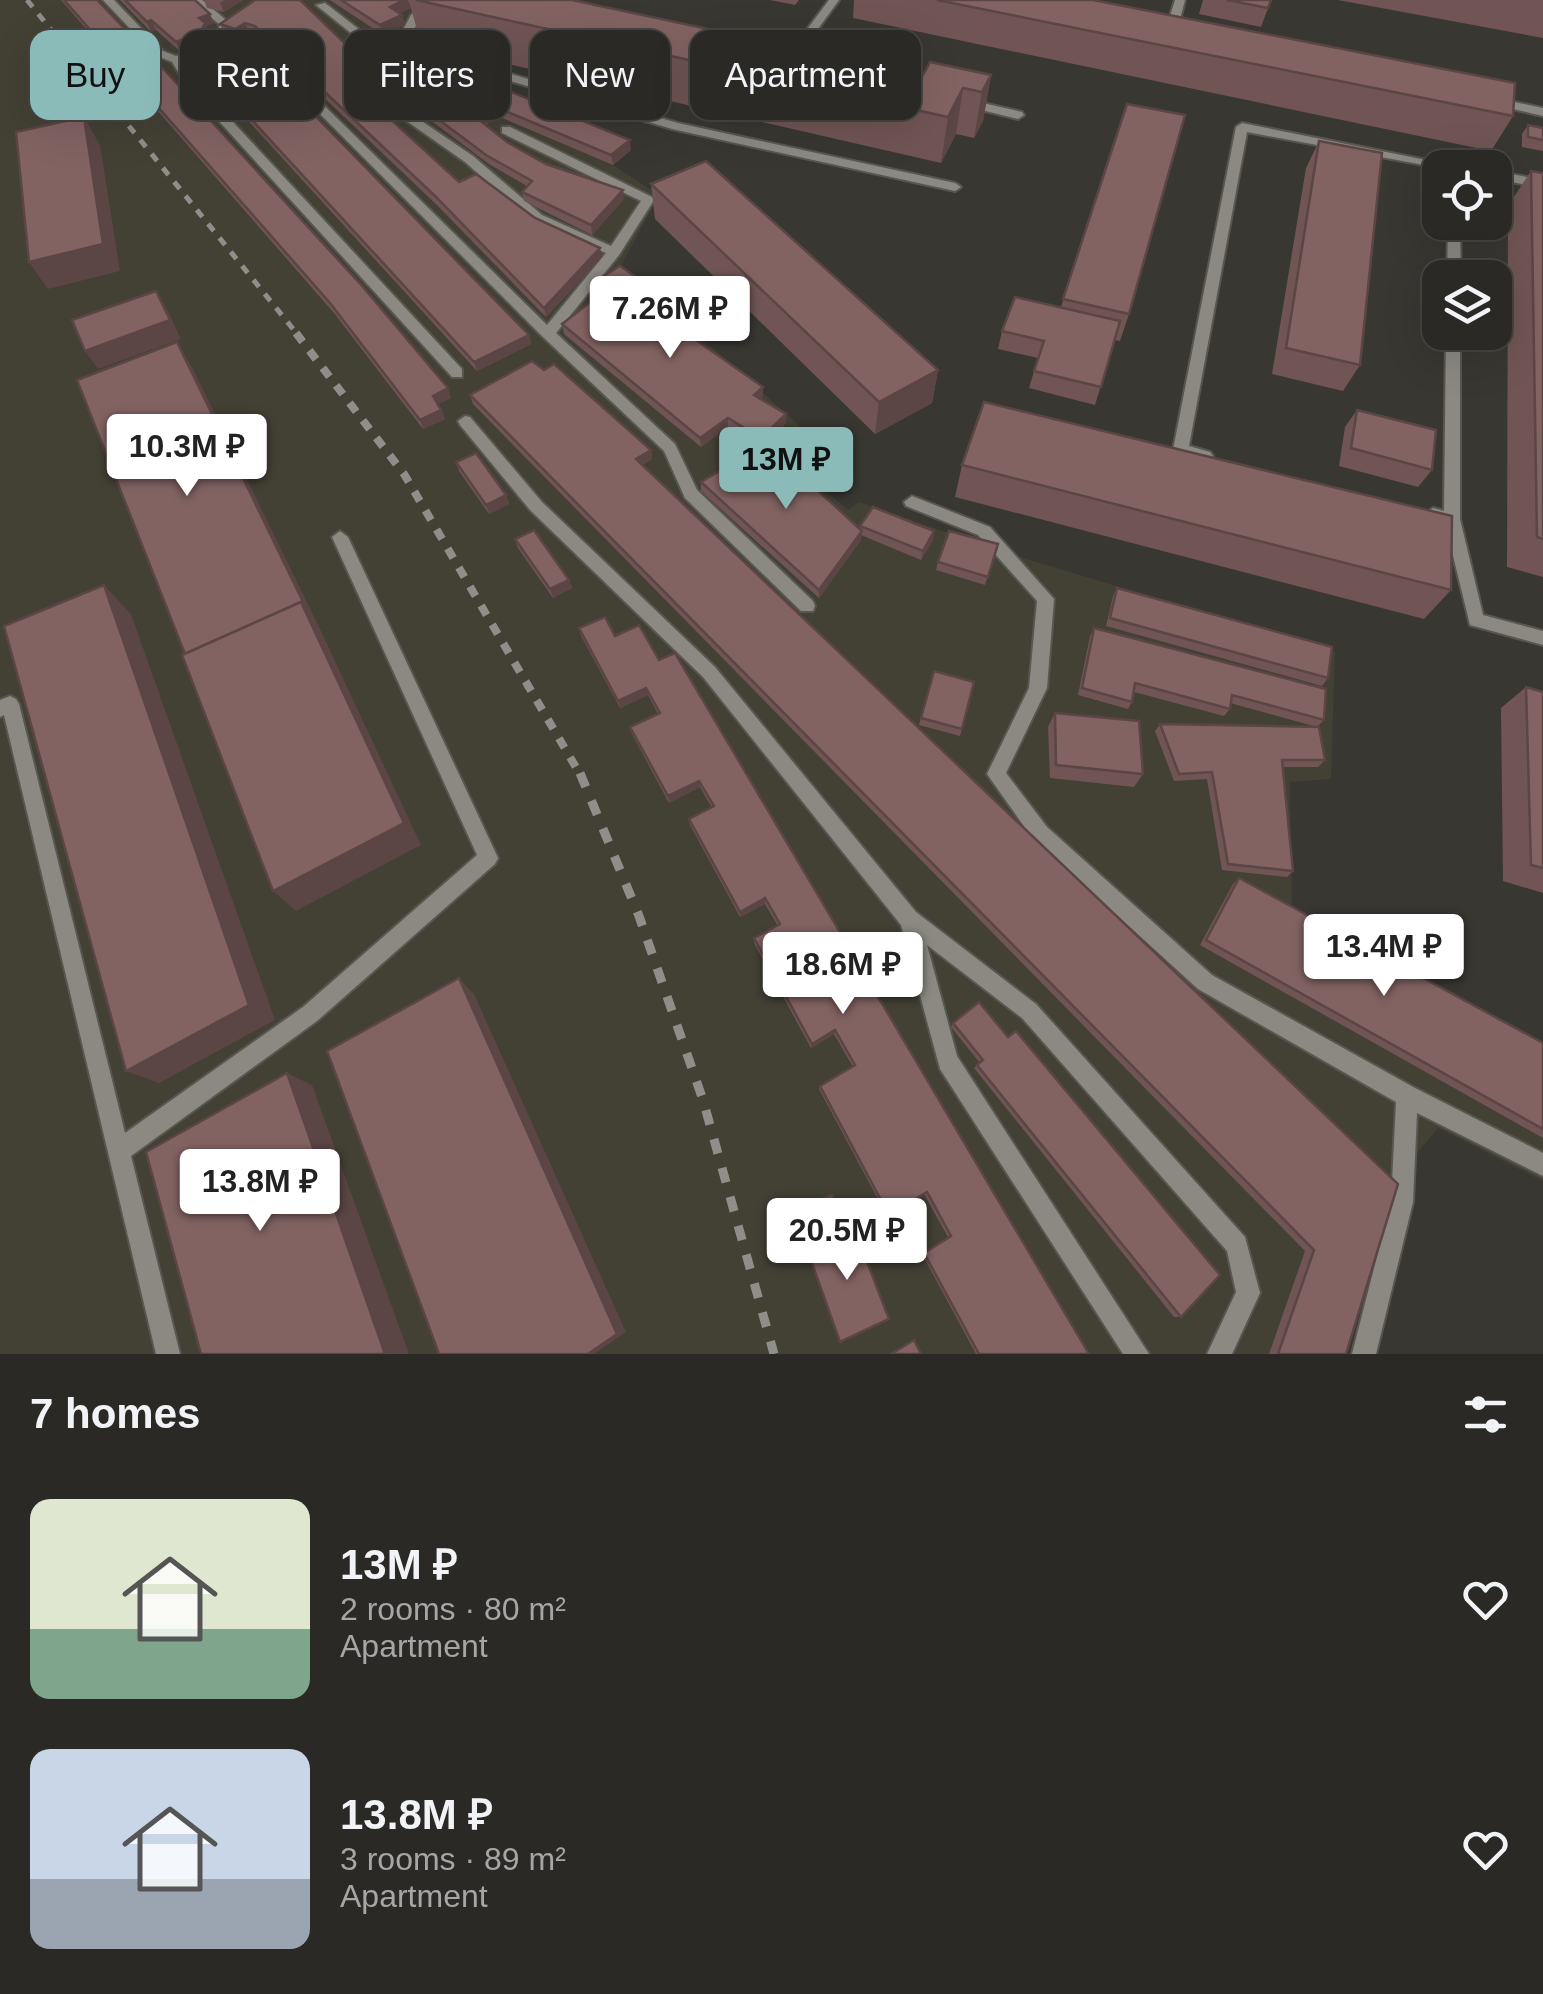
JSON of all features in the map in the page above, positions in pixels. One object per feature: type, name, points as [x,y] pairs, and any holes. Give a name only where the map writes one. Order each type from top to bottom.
[{"type":"street","points":[[108,0],[159,52],[176,60],[190,83],[458,373]]},
{"type":"street","points":[[195,0],[232,20],[226,30]]},
{"type":"street","points":[[408,30],[433,0]]},
{"type":"street","points":[[812,30],[834,0]]},
{"type":"street","points":[[1170,34],[1180,0]]},
{"type":"street","points":[[321,5],[353,30]]},
{"type":"street","points":[[1150,31],[1188,38]]},
{"type":"street","points":[[176,60],[180,58]]},
{"type":"street","points":[[510,77],[676,126],[955,187]]},
{"type":"street","points":[[941,98],[1018,115]]},
{"type":"street","points":[[1487,100],[1543,112]]},
{"type":"street","points":[[324,112],[548,334],[670,448],[690,494],[807,606]]},
{"type":"street","points":[[413,120],[469,159],[538,218],[614,252]]},
{"type":"street","points":[[1220,460],[1181,450],[1242,126],[1422,160]]},
{"type":"street","points":[[506,130],[648,200],[614,252],[548,334]]},
{"type":"street","points":[[1512,178],[1543,184]]},
{"type":"street","points":[[1454,350],[1452,518],[1476,620],[1543,638]]},
{"type":"street","points":[[465,421],[536,506],[709,672],[910,919],[1030,1011],[1237,1245],[1248,1294],[1219,1354]]},
{"type":"street","points":[[912,502],[984,531],[1046,600],[1038,688],[996,774],[1040,833],[1205,982],[1407,1096],[1543,1165]]},
{"type":"street","points":[[1414,509],[1452,518]]},
{"type":"street","points":[[117,1152],[310,1014],[488,858],[340,536]]},
{"type":"street","points":[[0,708],[10,704],[168,1354]]},
{"type":"street","points":[[910,919],[948,1061],[1137,1354]]},
{"type":"street","points":[[1364,1354],[1402,1202],[1407,1096]]},
{"type":"shaded area","points":[[0,0],[455,0],[403,30],[344,30],[344,120],[510,120],[510,100],[530,109],[530,120],[558,120],[631,150],[613,165],[659,195],[621,266],[800,426],[782,454],[848,510],[859,502],[1000,551],[1335,652],[1331,779],[1290,782],[1292,915],[1543,1053],[1543,1181],[1438,1128],[1389,1186],[1337,1354],[0,1354]]},
{"type":"building","points":[[64,0],[97,0],[126,30],[90,30]]},
{"type":"building","points":[[125,0],[195,0],[210,14],[199,18],[205,23],[202,30],[180,30],[180,40],[176,42],[151,20],[147,22]]},
{"type":"building","points":[[255,0],[300,0],[344,42],[344,110],[324,91],[324,30],[259,30],[245,23],[235,29],[220,24]]},
{"type":"building","points":[[341,0],[404,0],[390,7],[402,15],[380,25]]},
{"type":"building","points":[[416,0],[572,0],[712,30],[690,30],[690,60],[670,56],[670,30],[552,30]]},
{"type":"building","points":[[937,0],[1093,0],[1515,83],[1513,116]]},
{"type":"building","points":[[1227,0],[1271,0],[1268,8]]},
{"type":"building","points":[[930,62],[991,75],[982,92],[963,88],[948,117],[921,111],[921,75]]},
{"type":"building","points":[[160,66],[180,87],[180,120],[210,120],[363,287],[448,388],[433,396],[441,410],[420,420],[330,303],[160,109]]},
{"type":"building","points":[[510,92],[530,100],[530,120],[580,120],[630,140],[611,155],[510,113]]},
{"type":"building","points":[[1127,104],[1185,115],[1129,314],[1063,299]]},
{"type":"building","points":[[84,120],[103,244],[29,262],[16,132]]},
{"type":"building","points":[[252,120],[319,120],[529,335],[474,362]]},
{"type":"building","points":[[355,120],[391,120],[459,182],[476,174],[535,218],[600,248],[544,308]]},
{"type":"building","points":[[439,120],[480,120],[507,142],[546,164],[623,190],[591,225],[522,192],[532,181],[486,155]]},
{"type":"building","points":[[1528,125],[1543,128],[1543,140],[1528,137]]},
{"type":"building","points":[[1319,141],[1382,153],[1360,365],[1286,348]]},
{"type":"building","points":[[706,161],[938,370],[879,402],[651,184]]},
{"type":"building","points":[[1531,171],[1543,173],[1543,539],[1537,537]]},
{"type":"building","points":[[620,266],[662,295],[646,305],[763,387],[754,395],[786,414],[761,438],[728,418],[700,438],[562,324],[602,293],[635,313],[642,310],[599,279]]},
{"type":"building","points":[[156,291],[170,320],[85,351],[72,320]]},
{"type":"building","points":[[1015,297],[1120,321],[1101,387],[1034,371],[1044,341],[1002,331]]},
{"type":"building","points":[[177,342],[306,608],[301,602],[185,654],[77,380]]},
{"type":"building","points":[[532,361],[544,370],[554,364],[651,450],[636,459],[1398,1184],[1346,1354],[1278,1354],[1314,1250],[470,395]]},
{"type":"building","points":[[984,402],[1452,516],[1451,590],[962,465]]},
{"type":"building","points":[[1357,410],[1436,430],[1432,470],[1351,448]]},
{"type":"building","points":[[766,443],[862,531],[819,590],[701,482]]},
{"type":"building","points":[[476,453],[506,495],[486,505],[456,462]]},
{"type":"building","points":[[873,507],[934,531],[923,551],[860,526]]},
{"type":"building","points":[[534,530],[569,580],[550,589],[515,539]]},
{"type":"building","points":[[949,531],[998,544],[988,577],[938,562]]},
{"type":"building","points":[[104,585],[249,1005],[126,1071],[4,626]]},
{"type":"building","points":[[1117,588],[1332,647],[1328,678],[1110,618]]},
{"type":"building","points":[[301,602],[404,823],[273,891],[182,655]]},
{"type":"building","points":[[605,617],[615,636],[639,625],[659,660],[675,653],[1089,1354],[979,1354],[924,1253],[951,1236],[927,1192],[889,1215],[820,1086],[855,1065],[835,1030],[812,1044],[754,938],[780,924],[765,898],[740,912],[689,819],[714,806],[699,781],[668,796],[630,727],[660,713],[646,688],[618,701],[579,628]]},
{"type":"building","points":[[1094,628],[1326,689],[1324,720],[1232,695],[1230,709],[1135,683],[1132,702],[1082,688]]},
{"type":"building","points":[[934,671],[974,682],[962,729],[921,718]]},
{"type":"building","points":[[1526,687],[1543,692],[1543,868],[1531,865]]},
{"type":"building","points":[[1055,713],[1139,721],[1143,774],[1056,765]]},
{"type":"building","points":[[1160,724],[1319,727],[1325,760],[1282,760],[1293,871],[1228,864],[1212,772],[1179,774]]},
{"type":"building","points":[[1239,878],[1543,1043],[1543,1129],[1206,940]]},
{"type":"building","points":[[459,978],[617,1334],[588,1354],[439,1354],[327,1051]]},
{"type":"building","points":[[979,1002],[1008,1037],[1016,1031],[1220,1275],[1181,1317],[977,1065],[983,1060],[953,1023]]},
{"type":"building","points":[[287,1073],[385,1354],[201,1354],[146,1152]]},
{"type":"building","points":[[832,1195],[840,1220],[803,1234],[796,1209]]},
{"type":"building","points":[[853,1225],[889,1319],[840,1342],[806,1246]]},
{"type":"building","points":[[914,1340],[921,1354],[891,1354]]},
{"type":"railway","points":[[27,0],[298,335]]},
{"type":"railway","points":[[296,333],[404,474],[581,776]]},
{"type":"railway","points":[[580,773],[639,916],[703,1100],[774,1354]]}]
